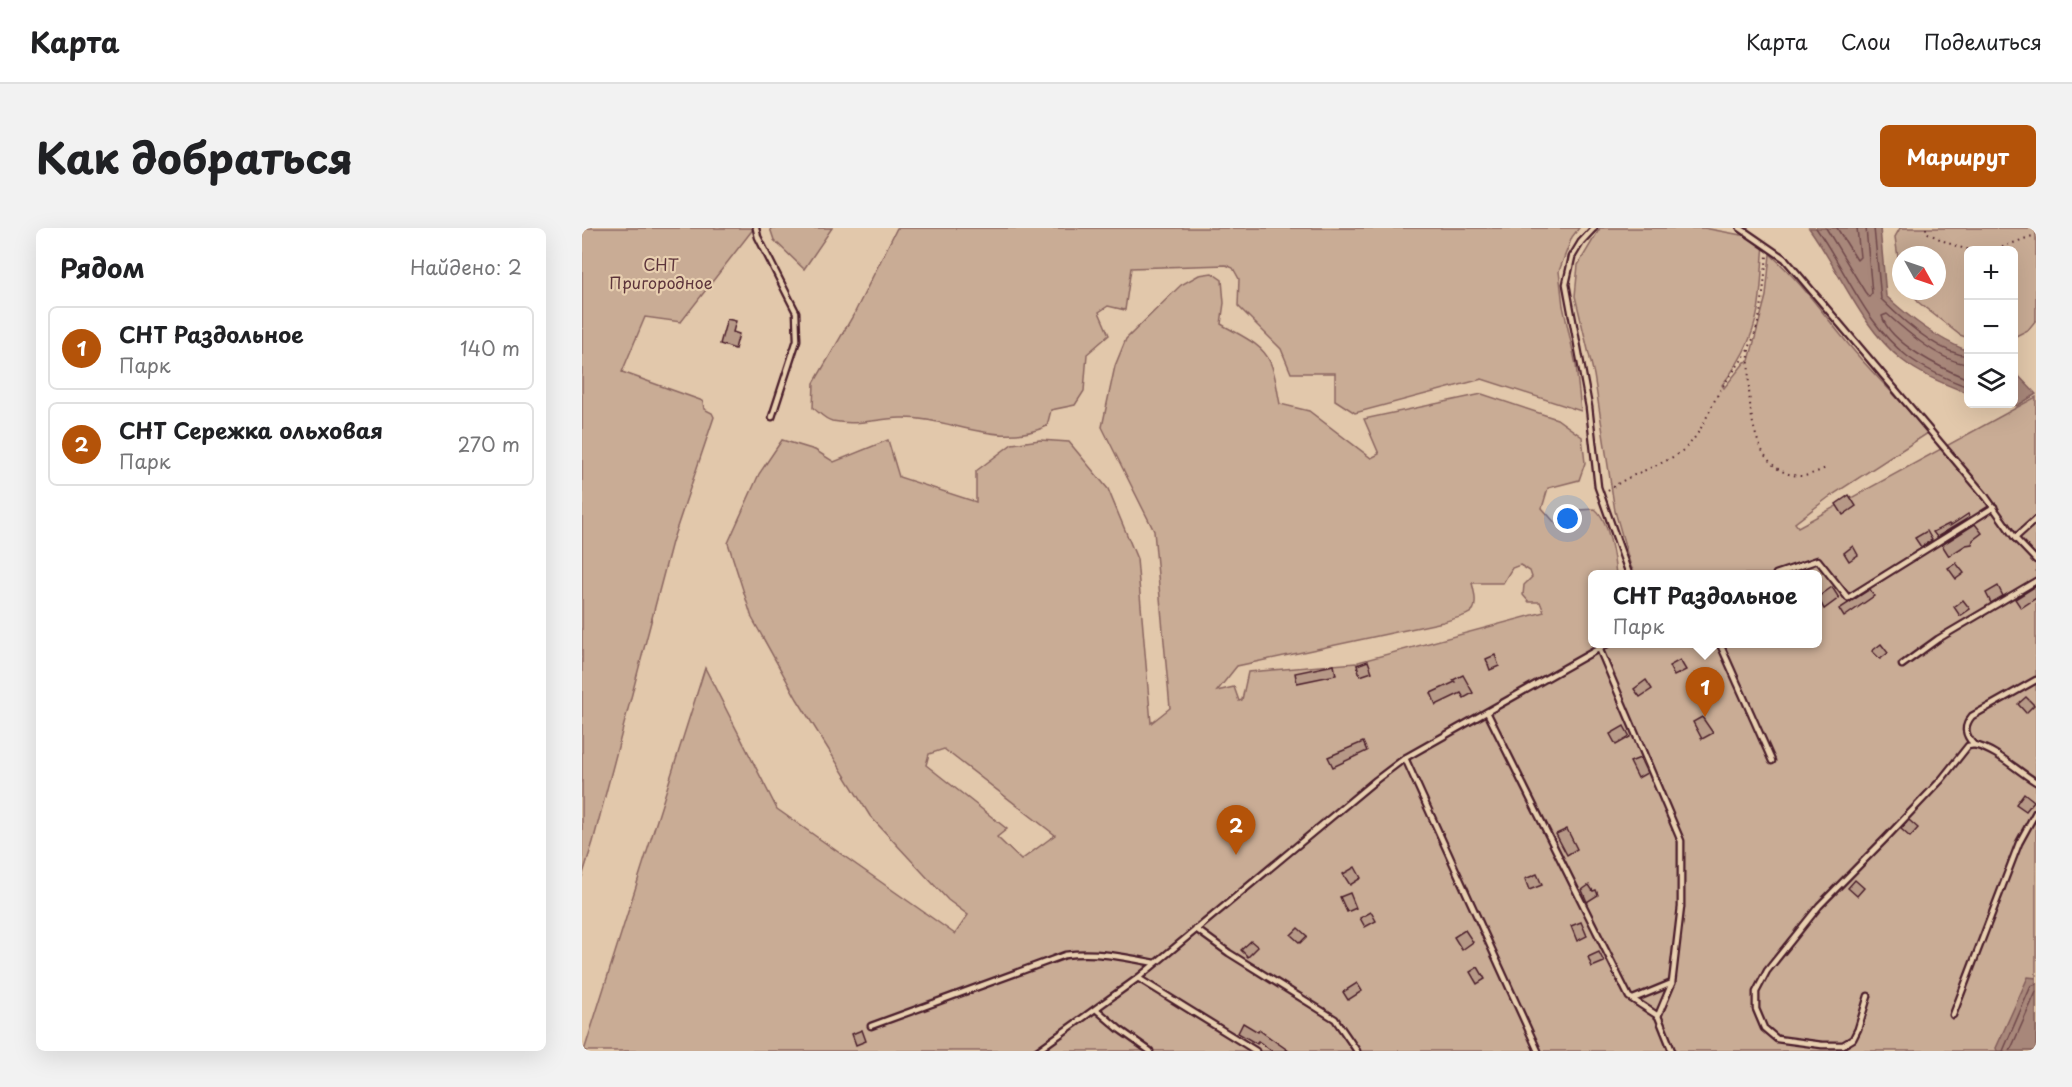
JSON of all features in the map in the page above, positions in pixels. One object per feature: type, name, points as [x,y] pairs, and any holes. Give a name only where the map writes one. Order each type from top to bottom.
[{"type":"lane","points":[[756,228],[796,312],[797,340],[772,417]]},
{"type":"lane","points":[[1594,228],[1581,242],[1572,257],[1566,284],[1589,407],[1598,487],[1628,570]]},
{"type":"lane","points":[[1740,228],[1785,259],[1994,507],[2015,538],[2036,560]]},
{"type":"lane","points":[[1788,570],[1818,560],[1848,598],[1994,507]]},
{"type":"lane","points":[[2015,538],[2036,519]]},
{"type":"lane","points":[[1902,664],[1938,639],[2036,581]]},
{"type":"lane","points":[[1037,1051],[1097,1010],[1138,978],[1405,758],[1599,648],[1681,840],[1681,907],[1672,983],[1658,1016]]},
{"type":"lane","points":[[1722,648],[1772,760]]},
{"type":"lane","points":[[1974,745],[1965,731],[1966,723],[1972,716],[2036,680]]},
{"type":"lane","points":[[1487,712],[1629,997],[1658,1016],[1672,1051]]},
{"type":"lane","points":[[1868,996],[1858,1029],[1852,1039],[1843,1046],[1777,1040],[1764,1028],[1756,1009],[1756,992],[1767,970],[1819,906],[1941,780],[1968,746],[1983,747],[2036,782]]},
{"type":"lane","points":[[1405,758],[1538,1051]]},
{"type":"lane","points":[[1953,1015],[2019,843],[2036,812]]},
{"type":"lane","points":[[1196,929],[1229,953],[1335,1019],[1357,1051]]},
{"type":"lane","points":[[872,1026],[1065,955],[1111,954],[1155,963]]},
{"type":"lane","points":[[1138,978],[1256,1051]]},
{"type":"lane","points":[[1632,999],[1672,983]]},
{"type":"lane","points":[[1097,1010],[1150,1051]]},
{"type":"path","points":[[1926,228],[1926,232],[1946,243],[1972,250],[1990,250],[2036,235]]},
{"type":"path","points":[[1602,499],[1622,480],[1677,455],[1698,435],[1719,393],[1749,347],[1764,293],[1768,247]]},
{"type":"path","points":[[1749,347],[1748,380],[1752,427],[1764,457],[1784,472],[1804,476],[1826,468]]},
{"type":"green space","name":"СНТ Пригородное","points":[[582,228],[754,228],[681,322],[645,317],[622,372],[700,400],[703,402],[704,409],[712,413],[714,417],[672,542],[582,877]]},
{"type":"green space","points":[[770,228],[832,228],[804,269],[774,240]]},
{"type":"green space","points":[[897,228],[1579,228],[1572,237],[1559,271],[1563,306],[1576,365],[1581,411],[1482,379],[1355,413],[1335,400],[1335,373],[1291,373],[1281,349],[1238,306],[1239,279],[1233,268],[1226,265],[1131,268],[1125,310],[1108,306],[1099,312],[1109,335],[1087,354],[1084,391],[1075,405],[1051,410],[1047,426],[1029,432],[1011,434],[974,430],[919,419],[901,418],[858,423],[829,420],[813,408],[814,383],[854,314]]},
{"type":"green space","points":[[1600,228],[1704,228],[1757,238],[1764,245],[1756,321],[1736,365],[1722,385],[1724,388],[1745,362],[1749,361],[1766,296],[1770,254],[1806,291],[1860,358],[1928,433],[1829,497],[1795,523],[1798,527],[2036,397],[2036,1051],[584,1051],[705,668],[777,809],[955,934],[968,915],[948,900],[870,816],[797,699],[752,618],[728,543],[759,474],[782,440],[815,450],[834,462],[888,440],[899,477],[976,502],[976,471],[1012,444],[1040,440],[1069,442],[1108,489],[1137,559],[1151,723],[1170,708],[1154,531],[1102,427],[1115,366],[1126,339],[1181,285],[1199,275],[1212,273],[1222,280],[1224,303],[1221,324],[1248,340],[1266,355],[1274,372],[1280,404],[1309,411],[1371,458],[1379,454],[1364,419],[1482,394],[1557,419],[1582,437],[1585,463],[1579,480],[1548,488],[1542,508],[1557,525],[1579,510],[1595,509],[1604,521],[1607,530],[1615,570],[1588,570],[1588,648],[1822,648],[1822,570],[1633,570],[1615,511],[1594,375],[1575,296],[1578,265]],"holes":[[[1520,565],[1530,571],[1532,577],[1524,585],[1523,595],[1529,602],[1540,602],[1544,612],[1358,662],[1358,667],[1356,663],[1248,672],[1242,700],[1239,701],[1234,687],[1217,691],[1237,666],[1443,622],[1472,612],[1475,602],[1472,583],[1503,583],[1512,568]],[[944,749],[1055,835],[1021,860],[997,837],[1007,829],[926,765],[929,754]]]},
{"type":"green space","points":[[1900,228],[2036,228],[2036,320],[2028,330],[2018,335],[2018,246],[1964,246],[1964,336],[1917,300],[1946,300],[1946,246],[1896,246],[1895,237]]},
{"type":"water","points":[[1809,228],[1880,228],[1886,296],[1924,327],[1964,349],[1964,391],[1917,370],[1887,346],[1862,315]]},
{"type":"water","points":[[2018,375],[2036,394],[2018,405]]},
{"type":"water","points":[[2028,977],[2036,978],[2036,1051],[1997,1051],[1996,1048]]},
{"type":"building","points":[[727,319],[736,321],[733,332],[739,334],[735,349],[720,344]]},
{"type":"building","points":[[1849,495],[1856,506],[1843,515],[1836,504]]},
{"type":"building","points":[[1968,514],[1970,517],[1937,537],[1933,532],[1949,524],[1950,526]]},
{"type":"building","points":[[1975,524],[1982,533],[1973,540],[1972,544],[1966,545],[1949,556],[1942,545]]},
{"type":"building","points":[[1927,531],[1932,540],[1921,547],[1915,538]]},
{"type":"building","points":[[1853,546],[1858,555],[1849,561],[1844,553]]},
{"type":"building","points":[[1956,563],[1964,573],[1956,579],[1948,568]]},
{"type":"building","points":[[1998,586],[2003,596],[1991,603],[1986,593]]},
{"type":"building","points":[[2036,586],[2036,598],[2021,608],[2015,599]]},
{"type":"building","points":[[1832,587],[1839,598],[1824,609],[1822,594]]},
{"type":"building","points":[[1870,589],[1874,596],[1844,617],[1839,609]]},
{"type":"building","points":[[1963,600],[1970,609],[1960,616],[1954,607]]},
{"type":"building","points":[[1881,644],[1888,653],[1880,659],[1872,651]]},
{"type":"building","points":[[1495,655],[1499,666],[1490,670],[1486,659]]},
{"type":"building","points":[[1680,660],[1686,670],[1674,676],[1669,666]]},
{"type":"building","points":[[1368,661],[1372,672],[1360,676],[1357,665]]},
{"type":"building","points":[[1334,665],[1336,675],[1297,683],[1295,673]]},
{"type":"building","points":[[1463,675],[1473,693],[1464,698],[1461,693],[1436,705],[1431,693],[1455,682],[1453,680]]},
{"type":"building","points":[[1646,680],[1652,689],[1640,697],[1634,689]]},
{"type":"building","points":[[2026,697],[2034,705],[2026,713],[2018,704]]},
{"type":"building","points":[[1702,717],[1713,733],[1702,739],[1693,722]]},
{"type":"building","points":[[1624,726],[1630,737],[1616,745],[1610,734]]},
{"type":"building","points":[[1363,742],[1367,751],[1333,767],[1328,757]]},
{"type":"building","points":[[1640,758],[1647,773],[1638,778],[1630,762]]},
{"type":"building","points":[[2024,793],[2034,801],[2026,811],[2016,804]]},
{"type":"building","points":[[1909,820],[1918,828],[1910,837],[1901,829]]},
{"type":"building","points":[[1567,829],[1577,849],[1567,855],[1556,834]]},
{"type":"building","points":[[1355,867],[1361,878],[1350,885],[1343,874]]},
{"type":"building","points":[[1537,874],[1542,885],[1529,890],[1525,879]]},
{"type":"building","points":[[1855,880],[1864,888],[1857,896],[1848,888]]},
{"type":"building","points":[[1589,885],[1593,891],[1596,890],[1598,895],[1587,902],[1582,890]]},
{"type":"building","points":[[1350,893],[1356,908],[1347,912],[1340,897]]},
{"type":"building","points":[[1371,912],[1376,921],[1365,927],[1360,918]]},
{"type":"building","points":[[1581,922],[1587,936],[1577,941],[1571,926]]},
{"type":"building","points":[[1298,928],[1307,936],[1300,943],[1291,935]]},
{"type":"building","points":[[1465,930],[1473,942],[1462,950],[1454,937]]},
{"type":"building","points":[[1251,941],[1258,947],[1248,957],[1241,950]]},
{"type":"building","points":[[1599,952],[1604,962],[1592,967],[1588,957]]},
{"type":"building","points":[[1478,967],[1485,979],[1477,984],[1470,972]]},
{"type":"building","points":[[1357,983],[1362,991],[1348,1000],[1343,992]]},
{"type":"building","points":[[1243,1023],[1258,1032],[1259,1030],[1289,1051],[1272,1051],[1258,1041],[1257,1044],[1238,1033]]},
{"type":"building","points":[[862,1030],[866,1041],[856,1045],[852,1034]]},
{"type":"place","name":"СНТ Раздольное","points":[[1705,717]]},
{"type":"place","name":"СНТ Сережка ольховая","points":[[1236,855]]}]
